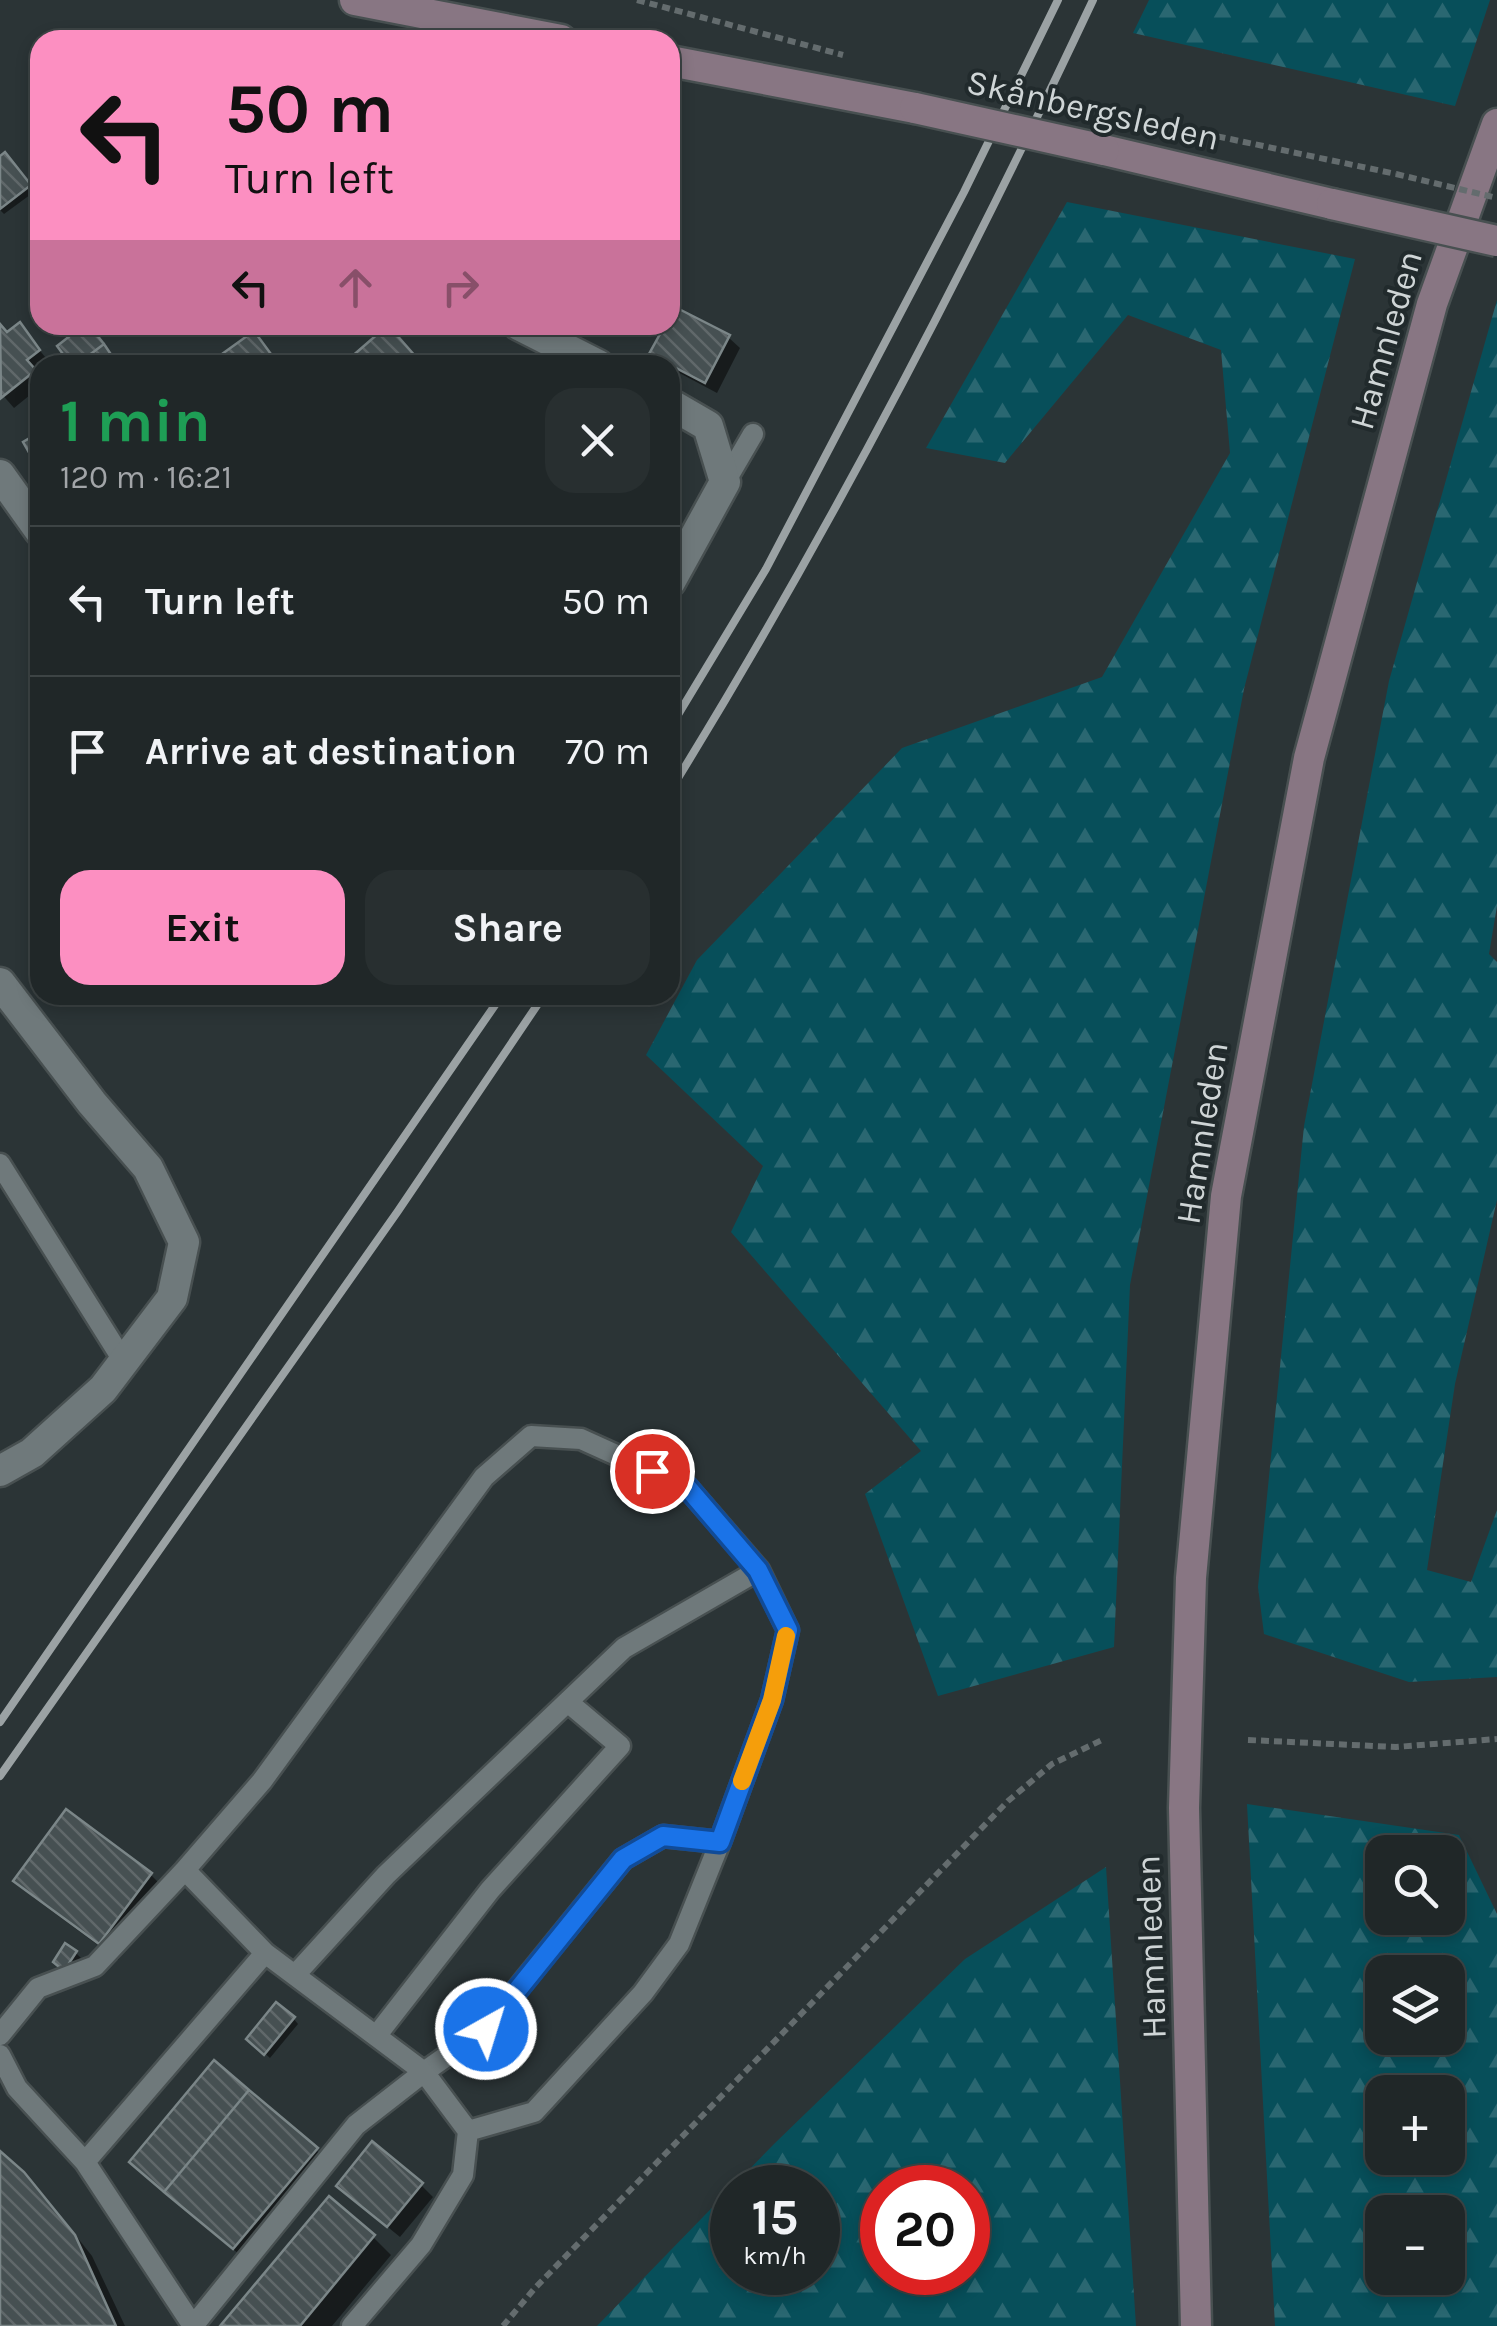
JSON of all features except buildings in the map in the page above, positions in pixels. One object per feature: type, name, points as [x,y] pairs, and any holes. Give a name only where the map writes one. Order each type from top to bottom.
[{"type":"main road","points":[[352,1],[507,30]]},
{"type":"main road","name":"Skånbergsleden","points":[[680,63],[915,108],[1497,241]]},
{"type":"main road","name":"Hamnleden","points":[[1196,2326],[1196,2185],[1184,1808],[1190,1597],[1226,1196],[1309,758],[1432,304],[1497,124]]},
{"type":"main road","name":"Hamnleden","points":[[1196,2185],[1216,2326]]},
{"type":"street","points":[[542,335],[579,355]]},
{"type":"street","points":[[680,410],[708,426],[725,482],[680,564]]},
{"type":"street","points":[[0,475],[30,517]]},
{"type":"street","points":[[0,983],[92,1103],[148,1168],[184,1242],[172,1298],[103,1389],[32,1452],[0,1470]]},
{"type":"lane","points":[[725,482],[753,434]]},
{"type":"lane","points":[[0,1164],[124,1362]]},
{"type":"lane","points":[[0,2036],[38,1988],[96,1966],[262,1781],[484,1476],[531,1436],[581,1440],[687,1487],[758,1570],[788,1630],[772,1700],[678,1944],[643,1993],[534,2112],[468,2130]]},
{"type":"lane","points":[[0,1451],[32,1452]]},
{"type":"lane","points":[[295,1975],[386,1875],[624,1648],[758,1570]]},
{"type":"lane","points":[[377,2035],[490,1890],[620,1746],[569,1702]]},
{"type":"lane","points":[[0,2055],[9,2094],[84,2162],[193,2326],[356,2125],[486,2029],[623,1859],[663,1836],[720,1842]]},
{"type":"lane","points":[[185,1870],[265,1953],[424,2072],[468,2130],[463,2176],[421,2244],[352,2326]]},
{"type":"lane","points":[[84,2162],[265,1953]]},
{"type":"path","points":[[637,0],[849,57]]},
{"type":"path","points":[[1175,128],[1497,198]]},
{"type":"path","points":[[503,2326],[549,2273],[1008,1802],[1052,1764],[1104,1739]]},
{"type":"path","points":[[1248,1740],[1396,1747],[1497,1740]]},
{"type":"green space","points":[[1149,0],[1490,0],[1455,106],[1133,33]]},
{"type":"green space","points":[[1067,202],[1355,259],[1244,689],[1130,1285],[1114,1647],[938,1696],[865,1494],[921,1451],[731,1232],[763,1166],[646,1055],[673,1005],[680,1005],[680,992],[697,960],[902,748],[1102,677],[1230,453],[1221,350],[1128,315],[1005,463],[926,448]]},
{"type":"green space","points":[[1497,300],[1497,906],[1489,954],[1497,962],[1497,1200],[1455,1384],[1427,1570],[1471,1582],[1497,1510],[1497,1677],[1409,1682],[1264,1634],[1258,1587],[1304,1126],[1389,681]]},
{"type":"green space","points":[[1247,1804],[1459,1835],[1365,1835],[1365,1935],[1465,1935],[1465,1847],[1497,1914],[1497,2326],[1275,2326]]},
{"type":"green space","points":[[1106,1867],[1136,2326],[597,2326],[710,2210],[710,2295],[840,2295],[840,2165],[754,2165],[965,1959]]},
{"type":"railway","points":[[680,711],[766,569],[964,192],[1058,0]]},
{"type":"railway","points":[[680,774],[893,402],[1093,0]]},
{"type":"railway","points":[[0,1722],[495,1005]]},
{"type":"railway","points":[[0,1776],[398,1211],[537,1005]]},
{"type":"slow traffic","points":[[742,1781],[772,1700],[786,1636]]},
{"type":"route","points":[[486,2029],[623,1859],[663,1836],[720,1842],[772,1700],[788,1630],[758,1570],[687,1487],[652,1471]]}]
